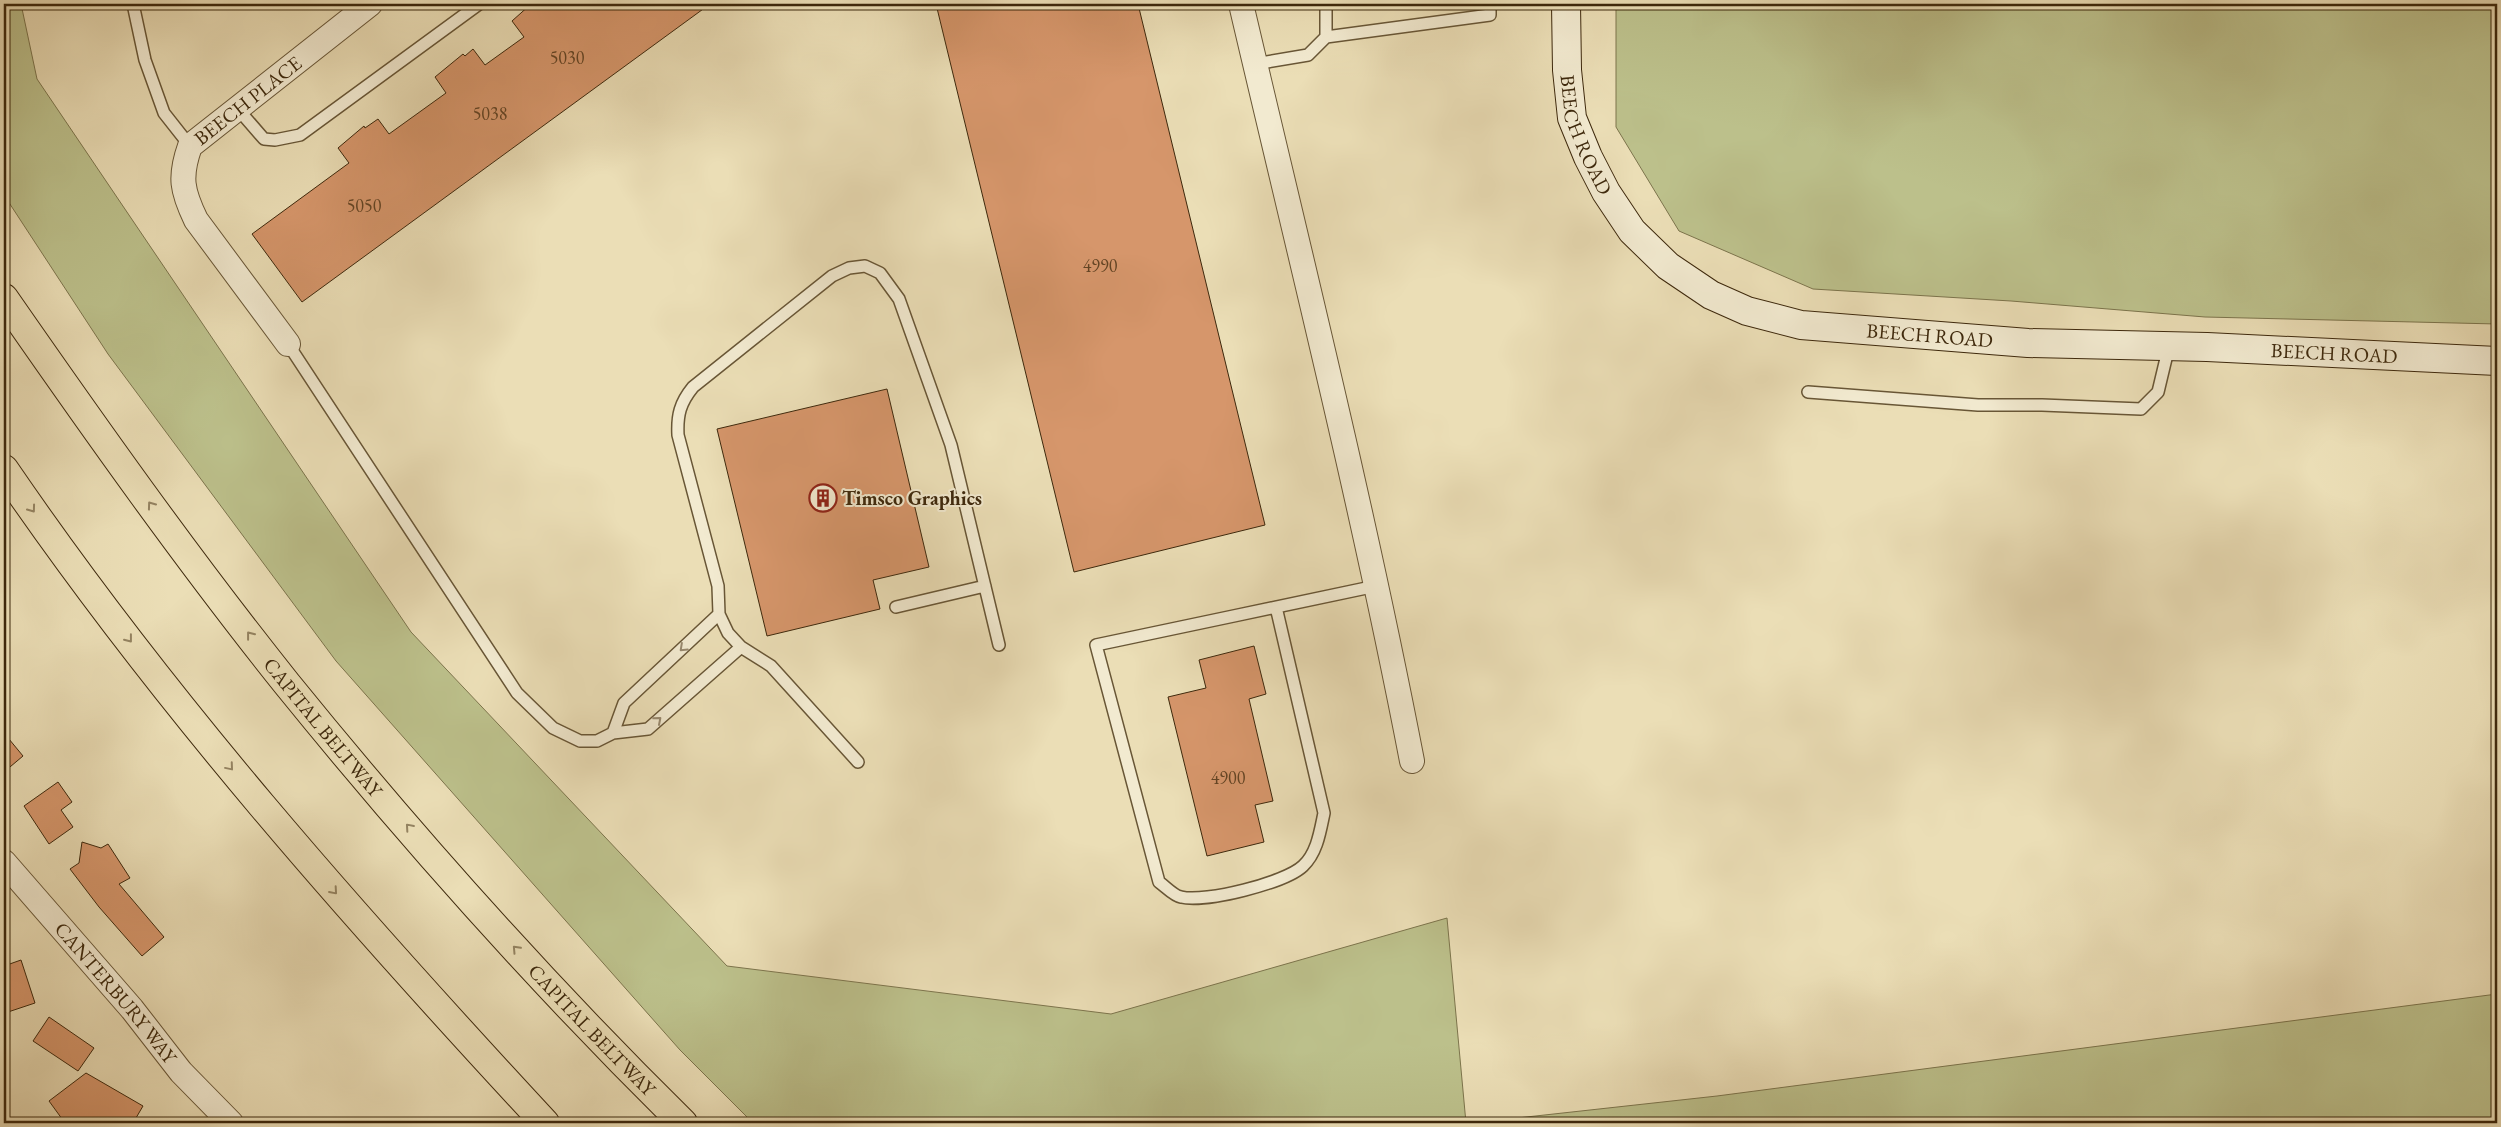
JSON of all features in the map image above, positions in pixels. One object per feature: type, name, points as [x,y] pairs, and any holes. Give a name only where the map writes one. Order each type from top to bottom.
[{"type":"highway","name":"CAPITAL BELTWAY","points":[[4,298],[104,441],[287,683],[492,924],[629,1070],[683,1123]]},
{"type":"highway","points":[[4,469],[114,619],[212,746],[314,868],[419,987],[545,1123]]},
{"type":"street","name":"BEECH PLACE","points":[[288,344],[196,220],[186,199],[182,168],[190,146],[370,4]]},
{"type":"street","points":[[1241,4],[1335,398],[1412,761]]},
{"type":"street","name":"BEECH ROAD","points":[[1566,4],[1567,70],[1572,118],[1588,157],[1606,192],[1632,231],[1668,266],[1711,295],[1748,310],[1801,325],[2028,343],[2169,346],[2497,361]]},
{"type":"street","name":"CANTERBURY WAY","points":[[4,862],[132,1009],[181,1072],[231,1123]]},
{"type":"lane","points":[[133,4],[145,60],[164,113],[190,146]]},
{"type":"lane","points":[[237,108],[264,139],[275,140],[300,135],[479,4]]},
{"type":"lane","points":[[1326,4],[1326,37]]},
{"type":"lane","points":[[1255,64],[1308,55],[1326,37],[1490,15],[1490,4]]},
{"type":"lane","points":[[858,762],[771,666],[741,647],[728,633],[719,614],[718,586],[678,435],[677,418],[681,402],[693,387],[832,276],[849,268],[865,266],[880,273],[899,299],[908,321],[951,445],[999,645]]},
{"type":"lane","points":[[288,344],[517,693],[554,728],[580,741],[597,741],[613,733],[648,729],[741,647]]},
{"type":"lane","points":[[1808,392],[1978,405],[2042,405],[2141,409],[2158,392],[2169,346]]},
{"type":"lane","points":[[896,607],[985,586]]},
{"type":"lane","points":[[1276,607],[1324,813],[1318,842],[1304,865],[1287,878],[1202,900],[1179,897],[1159,882],[1096,645],[1276,607],[1376,586]]},
{"type":"lane","points":[[613,733],[624,703],[719,614]]},
{"type":"green space","points":[[4,4],[21,4],[37,79],[411,632],[727,966],[1111,1014],[1447,918],[1466,1123],[753,1123],[680,1050],[336,661],[108,354],[4,195]]},
{"type":"green space","points":[[1616,4],[2497,4],[2497,324],[2205,317],[2011,301],[1813,289],[1679,231],[1616,127]]},
{"type":"green space","points":[[2497,994],[2497,1123],[1472,1123],[1717,1096]]},
{"type":"building","points":[[531,4],[710,4],[302,302],[252,234],[349,163],[338,148],[364,126],[365,128],[378,119],[389,134],[446,93],[435,77],[463,54],[465,56],[473,49],[485,65],[524,37],[512,21]]},
{"type":"building","points":[[936,4],[1138,4],[1265,525],[1074,572]]},
{"type":"building","name":"Timsco Graphics","points":[[887,389],[929,567],[873,580],[880,609],[767,636],[717,429]]},
{"type":"building","points":[[1254,646],[1266,694],[1249,699],[1273,801],[1255,805],[1264,842],[1207,856],[1168,697],[1206,688],[1199,660]]},
{"type":"building","points":[[4,733],[23,756],[4,772]]},
{"type":"building","points":[[58,782],[72,802],[61,810],[73,827],[49,844],[24,806]]},
{"type":"building","points":[[82,842],[101,848],[108,844],[130,878],[119,884],[164,937],[142,956],[99,907],[70,869],[79,863]]},
{"type":"building","points":[[21,960],[35,1003],[8,1012],[4,1000],[4,966]]},
{"type":"building","points":[[49,1017],[94,1048],[78,1071],[33,1041]]},
{"type":"building","points":[[86,1073],[143,1106],[133,1123],[65,1123],[49,1101]]},
{"type":"place","name":"Timsco Graphics","points":[[823,498]]}]
